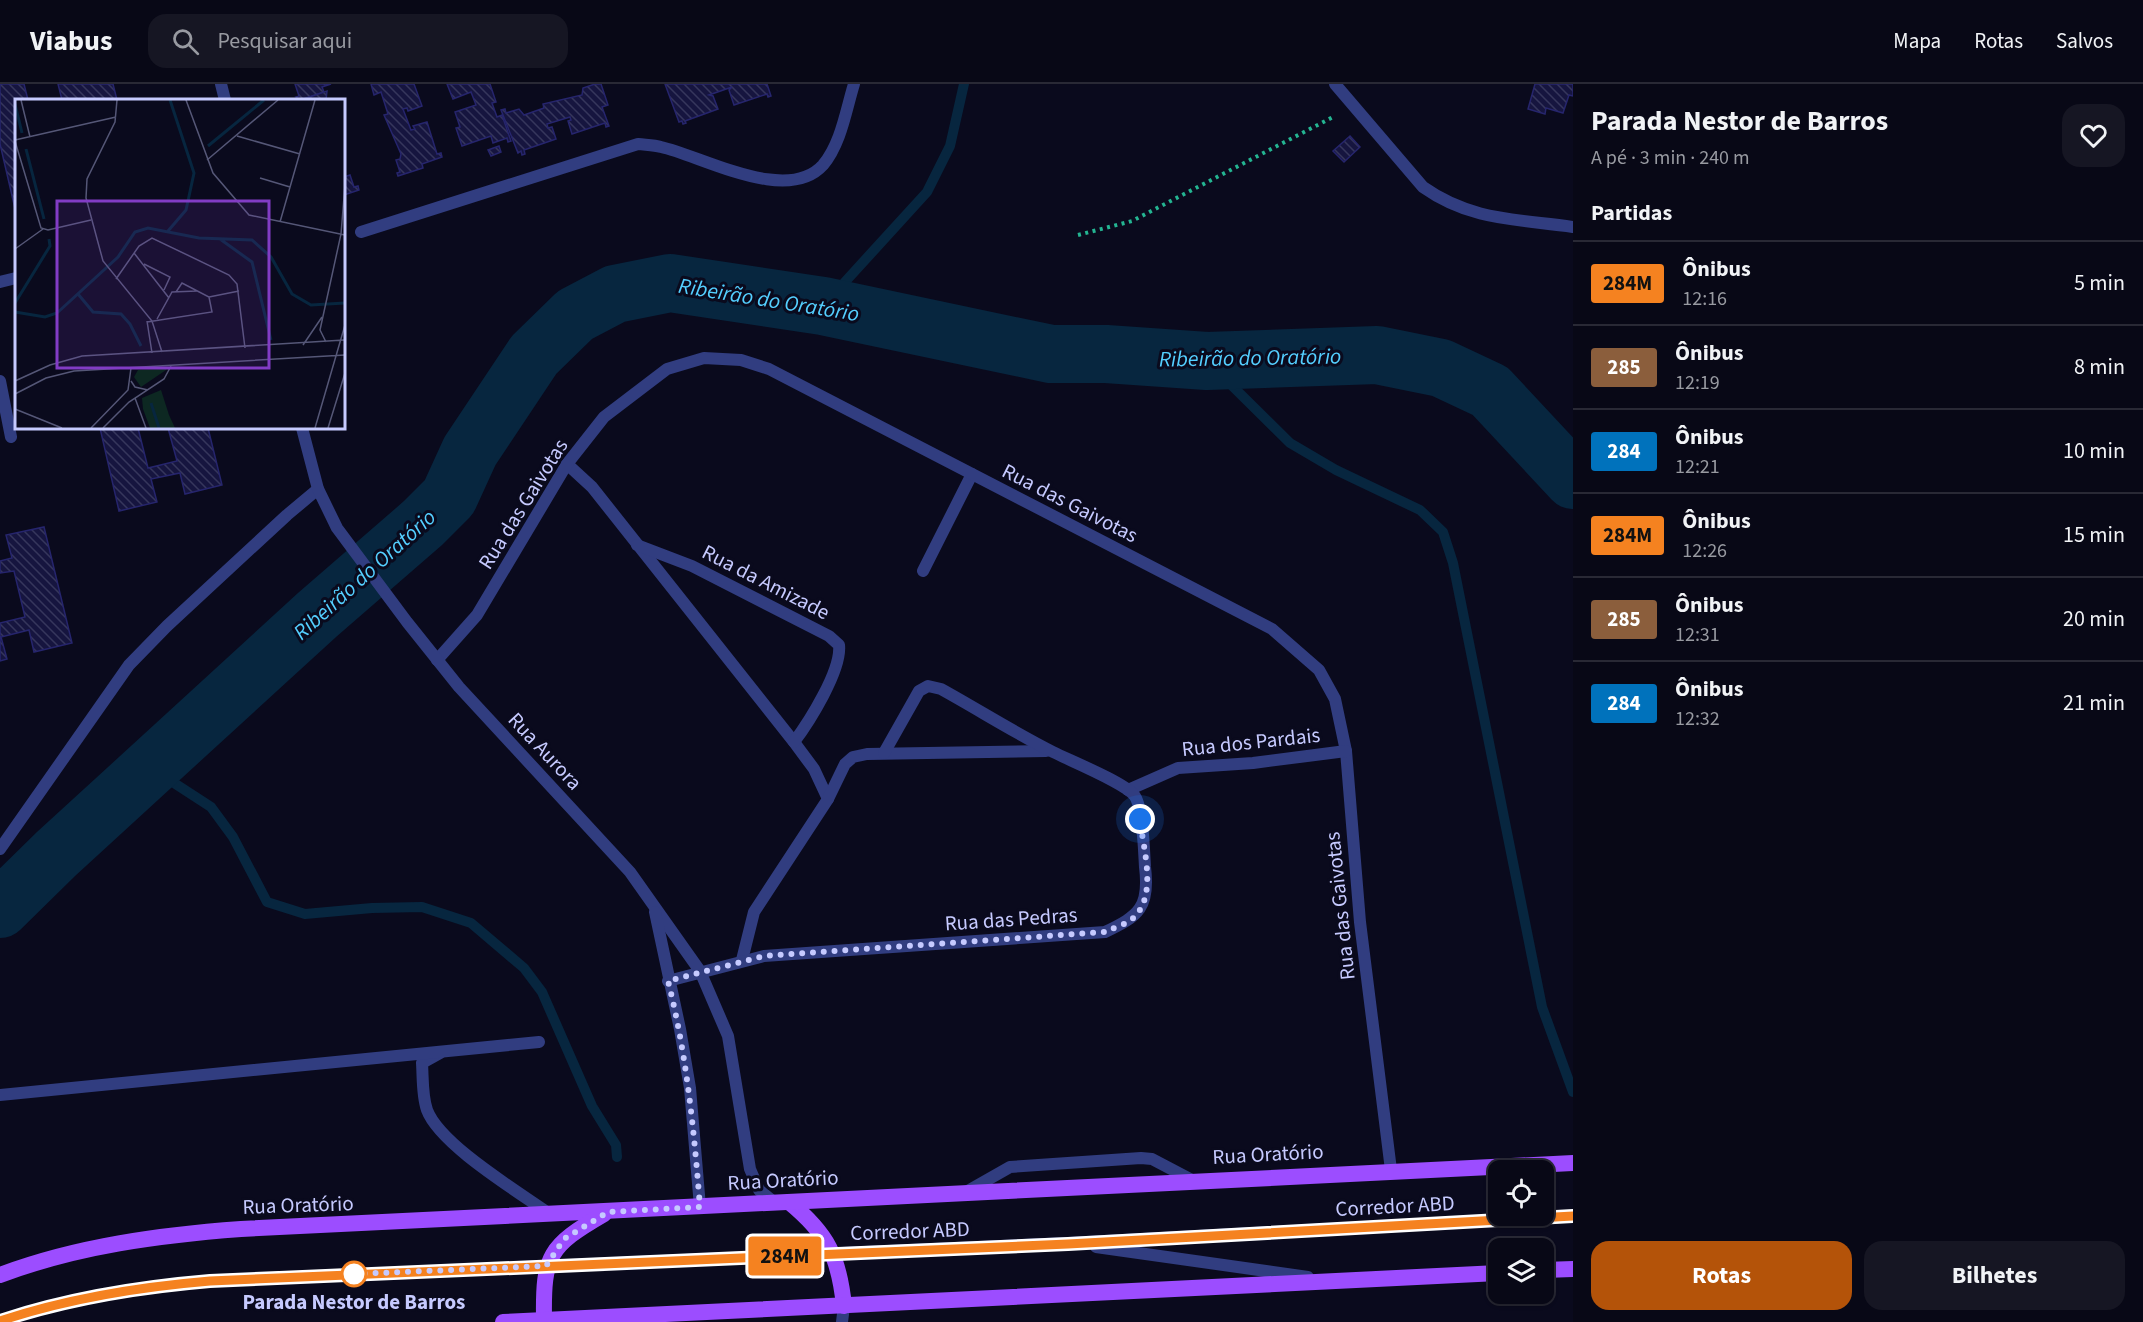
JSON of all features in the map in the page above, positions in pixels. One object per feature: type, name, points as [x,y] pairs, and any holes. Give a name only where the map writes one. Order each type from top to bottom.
[{"type":"main road","name":"Rua Oratório","points":[[0,1275],[72,1254],[182,1234],[1192,1180],[1573,1163]]},
{"type":"main road","points":[[782,1203],[811,1220],[824,1235],[834,1254],[841,1276],[843,1314]]},
{"type":"main road","points":[[544,1321],[543,1283],[546,1266],[564,1239],[608,1212]]},
{"type":"main road","points":[[1554,1270],[1573,1269]]},
{"type":"main road","points":[[503,1322],[843,1314],[1332,1281],[1488,1273]]},
{"type":"street","points":[[221,84],[225,99]]},
{"type":"street","points":[[361,232],[638,144],[660,147],[750,176],[785,180],[805,176],[822,166],[839,136],[854,84]]},
{"type":"street","points":[[1335,84],[1423,187],[1441,199],[1460,209],[1484,215],[1573,227]]},
{"type":"street","points":[[0,282],[15,278]]},
{"type":"street","name":"Rua das Gaivotas","points":[[437,660],[477,615],[567,464],[604,417],[667,369],[704,358],[741,360],[769,369],[1272,629],[1320,670],[1335,699],[1346,751],[1360,922],[1391,1170]]},
{"type":"street","points":[[0,381],[11,437]]},
{"type":"street","name":"Rua Aurora","points":[[302,429],[318,489],[337,528],[437,660],[645,890],[700,971],[728,1036],[750,1169],[759,1190],[782,1203]]},
{"type":"street","points":[[567,464],[592,487],[794,742],[814,769],[828,799]]},
{"type":"street","points":[[923,571],[972,474]]},
{"type":"street","points":[[0,848],[129,665],[166,626],[318,489]]},
{"type":"street","name":"Rua da Amizade","points":[[637,545],[692,566],[829,636],[839,645],[840,655],[834,670],[807,725],[794,742]]},
{"type":"street","points":[[884,753],[919,691],[928,686],[942,689],[1050,751],[1128,790]]},
{"type":"street","points":[[742,960],[754,912],[828,799],[845,764],[853,757],[884,753],[1050,751]]},
{"type":"street","name":"Rua dos Pardais","points":[[1128,790],[1178,768],[1253,763],[1346,751]]},
{"type":"street","name":"Rua das Pedras","points":[[668,981],[742,960],[1105,932],[1131,920],[1143,905],[1147,892],[1138,801],[1128,790]]},
{"type":"street","name":"Rua Aurora","points":[[654,906],[690,1089],[700,1207]]},
{"type":"street","points":[[0,1095],[538,1042]]},
{"type":"street","points":[[443,1051],[422,1063],[426,1108],[432,1120],[442,1134],[550,1215]]},
{"type":"street","points":[[965,1192],[1010,1167],[1141,1158],[1152,1160],[1192,1180]]},
{"type":"street","name":"Corredor ABD","points":[[0,1321],[76,1299],[160,1285],[1068,1244],[1573,1216]]},
{"type":"street","points":[[1068,1244],[1332,1281]]},
{"type":"path","points":[[1078,236],[1132,221],[1355,105]]},
{"type":"building","points":[[0,84],[24,84],[28,99],[15,99],[15,209],[0,144]]},
{"type":"building","points":[[58,84],[113,84],[117,99],[62,99]]},
{"type":"building","points":[[295,84],[331,84],[322,87],[324,92],[303,99],[296,97],[299,96]]},
{"type":"building","points":[[371,84],[414,84],[422,106],[408,111],[407,108],[403,109],[411,130],[415,129],[413,126],[427,122],[437,154],[441,153],[442,157],[422,164],[423,168],[398,176],[397,173],[400,172],[396,160],[400,159],[401,154],[384,115],[388,114],[381,92],[374,95]]},
{"type":"building","points":[[447,84],[490,84],[496,102],[492,103],[497,117],[502,115],[511,141],[508,142],[507,138],[493,143],[491,136],[462,146],[456,128],[460,127],[455,112],[476,105],[471,92],[453,99]]},
{"type":"building","points":[[601,84],[608,105],[602,107],[609,126],[606,127],[605,123],[572,134],[568,121],[571,120],[570,117],[547,124],[548,128],[552,127],[556,139],[524,150],[525,154],[522,155],[521,151],[518,153],[501,110],[505,109],[506,113],[519,109],[524,115],[544,108],[543,104],[582,95],[583,88]]},
{"type":"building","points":[[665,84],[767,84],[771,96],[768,97],[767,94],[734,105],[729,90],[732,87],[709,95],[713,96],[718,109],[685,121],[686,123],[683,124],[682,121],[679,122]]},
{"type":"building","points":[[1535,84],[1573,84],[1573,96],[1569,95],[1563,113],[1546,108],[1545,114],[1528,109]]},
{"type":"building","points":[[327,91],[326,99],[304,99]]},
{"type":"building","points":[[1350,136],[1360,147],[1344,162],[1333,151]]},
{"type":"building","points":[[499,146],[501,152],[491,156],[488,150]]},
{"type":"building","points":[[350,175],[354,187],[358,186],[359,190],[345,195],[345,177]]},
{"type":"building","points":[[100,429],[138,429],[148,468],[177,461],[168,429],[208,429],[222,485],[185,494],[180,473],[151,479],[157,502],[119,511]]},
{"type":"building","points":[[44,527],[72,643],[34,652],[29,630],[1,637],[7,659],[0,661],[0,623],[25,617],[14,571],[0,573],[0,561],[12,558],[6,535]]},
{"type":"waterway","points":[[823,306],[927,192],[950,146],[964,84]]},
{"type":"waterway","name":"Ribeirão do Oratório","points":[[0,909],[56,854],[317,615],[423,523],[449,497],[470,451],[534,355],[575,315],[615,294],[670,283],[823,306],[1051,354],[1106,354],[1207,361],[1377,355],[1441,368],[1490,391],[1573,480]]},
{"type":"waterway","points":[[1207,361],[1290,443],[1336,470],[1420,510],[1443,532],[1453,563],[1542,1007],[1573,1092]]},
{"type":"waterway","points":[[151,768],[211,807],[233,837],[267,902],[305,914],[372,908],[422,907],[471,923],[524,968],[542,992],[592,1106],[616,1145],[617,1157]]},
{"type":"bus line","name":"284M","points":[[0,1321],[76,1299],[160,1285],[210,1281],[1068,1244],[1573,1216]]},
{"type":"place","name":"Parada Nestor de Barros","points":[[354,1274]]},
{"type":"route","points":[[354,1274],[546,1266],[564,1239],[608,1212],[700,1207],[690,1089],[680,1029],[668,981],[764,956],[1105,932],[1131,920],[1143,905],[1147,892],[1140,819]]}]
